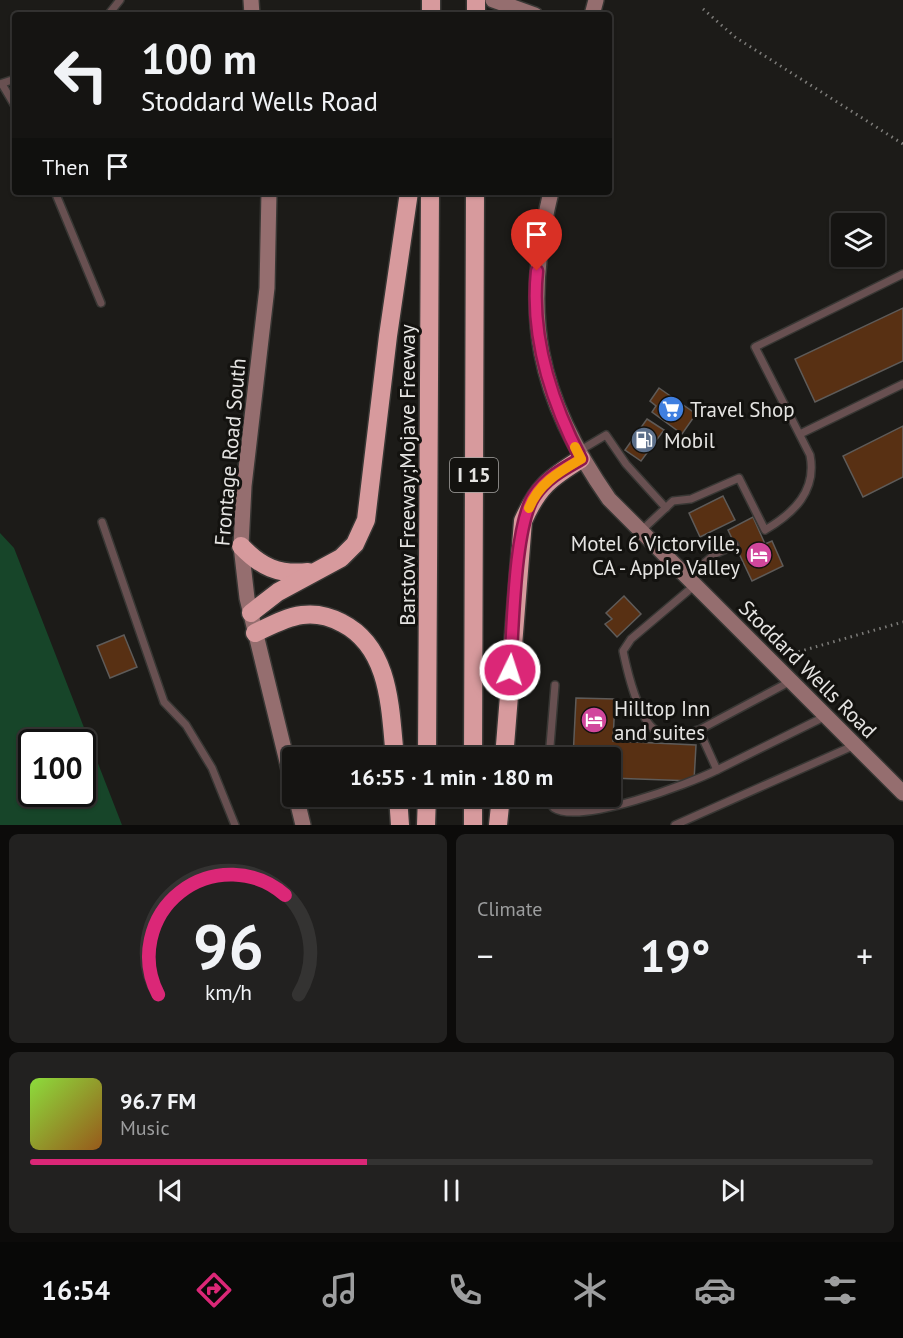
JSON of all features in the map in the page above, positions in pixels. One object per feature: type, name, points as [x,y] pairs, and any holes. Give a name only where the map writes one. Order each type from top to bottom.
[{"type":"highway","points":[[251,613],[278,592],[341,558],[354,544],[366,520],[388,336],[409,195]]},
{"type":"highway","name":"Barstow Freeway;Mojave Freeway","points":[[427,747],[430,195]]},
{"type":"highway","name":"I 15","points":[[473,747],[475,195]]},
{"type":"highway","points":[[505,747],[523,521],[533,497],[548,478],[579,455]]},
{"type":"highway","points":[[241,546],[267,569],[290,574],[313,572]]},
{"type":"highway","points":[[255,633],[283,620],[318,614],[333,618],[358,634],[368,644],[384,674],[394,747]]},
{"type":"highway","points":[[399,807],[400,825]]},
{"type":"highway","points":[[426,825],[427,807]]},
{"type":"highway","points":[[473,807],[473,825]]},
{"type":"highway","points":[[498,825],[500,807]]},
{"type":"street","points":[[493,0],[518,12]]},
{"type":"street","name":"Frontage Road South","points":[[269,195],[267,288],[244,486],[241,546],[255,633],[283,747]]},
{"type":"street","name":"Stoddard Wells Road","points":[[550,195],[543,224],[535,295],[540,351],[558,412],[579,455],[609,499],[903,793]]},
{"type":"street","points":[[299,807],[303,825]]},
{"type":"lane","points":[[110,12],[120,0]]},
{"type":"lane","points":[[1,84],[12,101]]},
{"type":"lane","points":[[56,195],[101,303]]},
{"type":"lane","points":[[641,531],[673,501],[691,499],[739,478],[763,531],[785,519],[802,502],[813,470],[800,434],[755,347],[903,274]]},
{"type":"lane","points":[[800,434],[903,384]]},
{"type":"lane","points":[[579,455],[606,435],[626,464],[666,508]]},
{"type":"lane","points":[[102,522],[164,702],[186,725],[212,768],[235,825]]},
{"type":"lane","points":[[735,545],[708,559],[691,582],[631,639],[623,651],[645,721],[657,732],[671,734],[699,730],[790,681]]},
{"type":"lane","points":[[550,747],[555,685]]},
{"type":"lane","points":[[621,806],[683,788],[826,716]]},
{"type":"lane","points":[[699,730],[717,771]]},
{"type":"lane","points":[[675,825],[855,745]]},
{"type":"lane","points":[[554,807],[574,815],[617,807]]},
{"type":"path","points":[[703,9],[735,37],[903,144]]},
{"type":"path","points":[[770,660],[903,621]]},
{"type":"green space","points":[[0,533],[14,548],[85,729],[18,729],[18,807],[96,807],[96,758],[122,825],[0,825]]},
{"type":"building","points":[[903,308],[903,361],[815,402],[795,359]]},
{"type":"building","name":"Travel Shop","points":[[659,388],[696,414],[682,434],[652,412],[656,406],[650,401]]},
{"type":"building","name":"Mobil","points":[[647,419],[664,430],[641,461],[625,450]]},
{"type":"building","points":[[903,426],[903,477],[863,497],[843,456]]},
{"type":"building","points":[[723,496],[735,520],[700,537],[689,513]]},
{"type":"building","name":"Motel 6 Victorville, CA - Apple Valley","points":[[753,517],[765,544],[772,541],[783,566],[752,581],[728,530]]},
{"type":"building","points":[[624,596],[641,614],[617,637],[605,624],[612,619],[606,613]]},
{"type":"building","points":[[124,635],[137,667],[110,678],[97,646]]},
{"type":"building","name":"Hilltop Inn and suites","points":[[576,698],[615,699],[613,741],[696,745],[694,781],[621,778],[621,747],[574,747]]},
{"type":"slow traffic","points":[[529,508],[533,497],[548,478],[581,459],[575,447]]},
{"type":"place","name":"Travel Shop","points":[[671,409]]},
{"type":"place","name":"Mobil","points":[[644,440]]},
{"type":"place","name":"Motel 6 Victorville, CA - Apple Valley","points":[[759,555]]},
{"type":"place","name":"Hilltop Inn and suites","points":[[594,720]]},
{"type":"route","points":[[510,670],[523,521],[533,497],[548,478],[581,459],[558,412],[540,351],[535,295],[537,271]]}]
